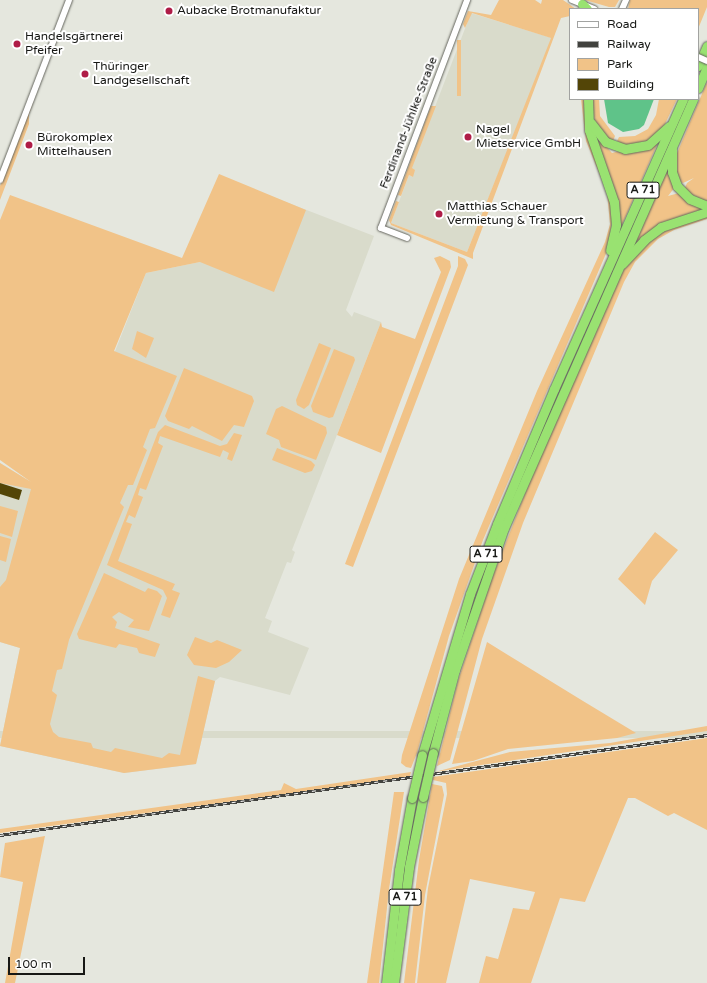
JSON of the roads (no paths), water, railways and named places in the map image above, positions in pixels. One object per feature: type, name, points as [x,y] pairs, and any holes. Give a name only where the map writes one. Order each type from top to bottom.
[{"type":"highway","points":[[699,64],[707,46]]},
{"type":"highway","points":[[699,86],[707,67]]},
{"type":"highway","points":[[588,100],[588,118],[592,139],[614,202],[616,226],[612,268]]},
{"type":"highway","name":"A 71","points":[[394,983],[409,868],[423,797],[433,753],[456,670],[504,528],[683,100]]},
{"type":"highway","name":"A 71","points":[[386,983],[399,870],[412,798],[422,755],[473,587],[531,441],[693,100]]},
{"type":"highway","points":[[588,118],[602,139],[626,149],[648,145],[674,121]]},
{"type":"highway","points":[[673,143],[671,165],[677,186],[690,199],[707,206]]},
{"type":"highway","points":[[612,268],[653,232],[684,217],[707,212]]},
{"type":"street","points":[[0,180],[69,0]]},
{"type":"street","name":"Ferdinand-Jühlke-Straße","points":[[407,238],[382,228],[467,0]]},
{"type":"street","points":[[572,0],[585,7]]},
{"type":"railway","points":[[0,835],[707,735]]},
{"type":"place","name":"Aubacke Brotmanufaktur","points":[[169,11]]},
{"type":"place","name":"Handelsgärtnerei Pfeifer","points":[[17,44]]},
{"type":"place","name":"Thüringer Landgesellschaft","points":[[85,74]]},
{"type":"place","name":"Nagel Mietservice GmbH","points":[[468,137]]},
{"type":"place","name":"Bürokomplex Mittelhausen","points":[[29,145]]},
{"type":"place","name":"Matthias Schauer Vermietung & Transport","points":[[439,214]]}]
